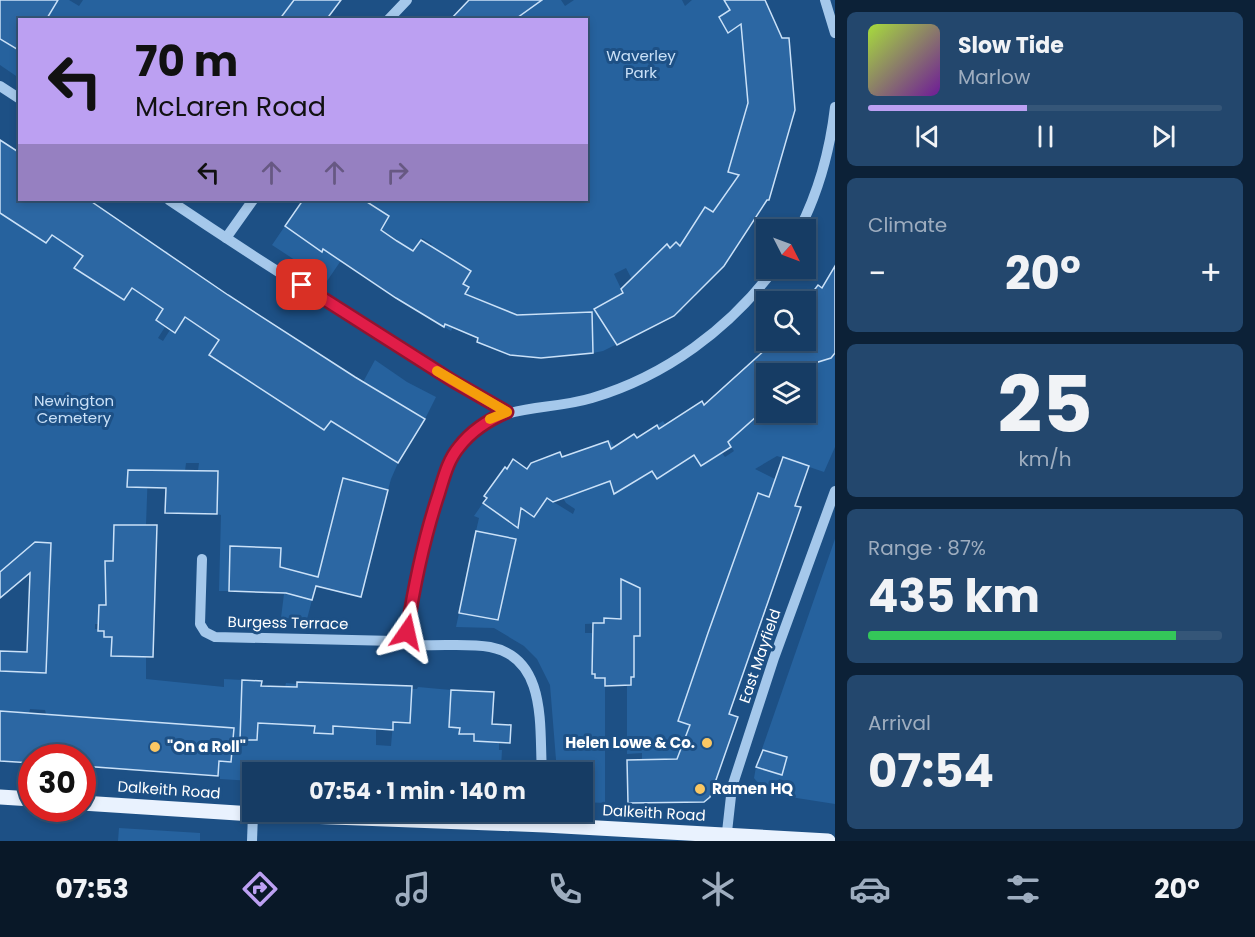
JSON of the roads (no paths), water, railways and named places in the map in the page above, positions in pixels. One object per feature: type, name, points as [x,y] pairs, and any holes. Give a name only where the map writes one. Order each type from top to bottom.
[{"type":"main road","points":[[0,797],[18,798]]},
{"type":"main road","name":"Dalkeith Road","points":[[96,804],[242,813]]},
{"type":"main road","name":"Dalkeith Road","points":[[580,822],[726,838],[828,841]]},
{"type":"street","points":[[390,18],[407,0]]},
{"type":"street","points":[[825,0],[835,33]]},
{"type":"street","points":[[0,86],[18,98]]},
{"type":"street","points":[[804,219],[822,174],[835,108]]},
{"type":"street","points":[[170,201],[226,238],[507,412]]},
{"type":"street","points":[[226,238],[252,201]]},
{"type":"street","points":[[541,762],[537,696],[532,679],[521,664],[510,655],[488,647],[420,645],[409,639],[407,632],[432,514],[452,458],[468,436],[489,420],[507,412],[593,398],[661,369],[722,326],[746,303],[766,279]]},
{"type":"street","name":"East Mayfield","points":[[726,838],[732,787],[774,658],[835,491]]},
{"type":"street","name":"Burgess Terrace","points":[[202,559],[200,624],[205,632],[215,637],[409,639]]},
{"type":"street","points":[[252,841],[253,822]]},
{"type":"place","name":"Helen Lowe & Co.","points":[[707,743]]},
{"type":"place","name":"\"On a Roll\"","points":[[155,747]]},
{"type":"place","name":"Ramen HQ","points":[[700,789]]},
{"type":"park label","name":"Waverley Park","points":[[641,64]]},
{"type":"park label","name":"Newington Cemetery","points":[[74,410]]}]
